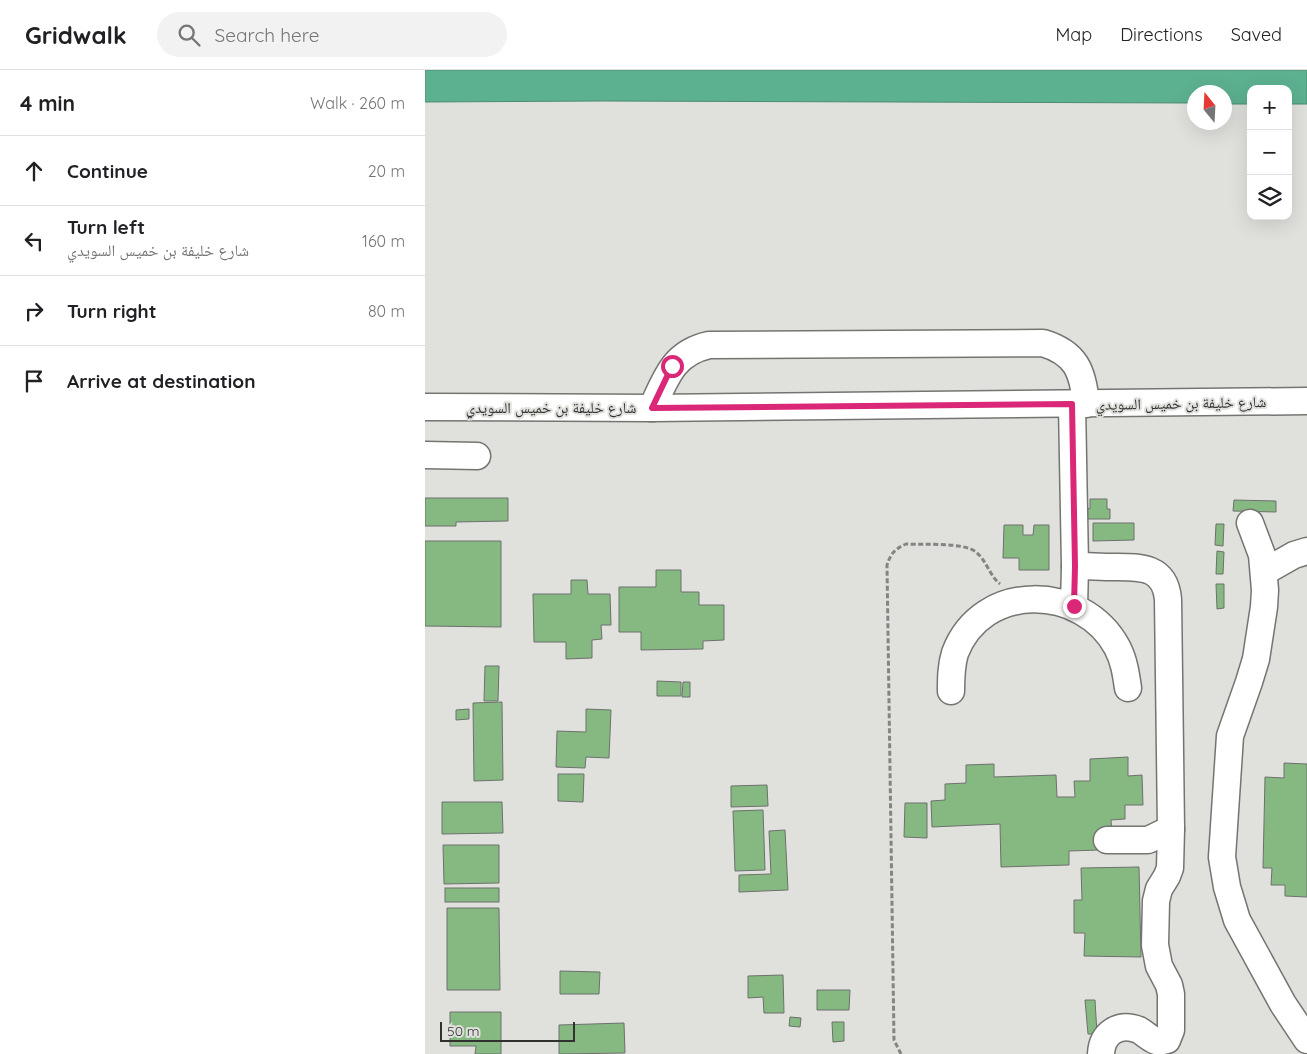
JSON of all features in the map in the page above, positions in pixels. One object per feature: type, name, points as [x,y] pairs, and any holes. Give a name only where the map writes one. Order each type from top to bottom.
[{"type":"street","points":[[652,408],[672,366],[688,352],[698,347],[714,345],[1043,343],[1056,347],[1068,354],[1077,365],[1083,377],[1079,404],[1074,606]]},
{"type":"street","name":"شارع خليفة بن خميس السويدي","points":[[425,407],[652,408],[1307,401]]},
{"type":"street","points":[[425,455],[477,456]]},
{"type":"street","points":[[1250,523],[1257,539],[1264,572],[1264,607],[1256,659],[1230,736],[1223,857],[1227,887],[1237,920],[1283,1004],[1307,1040]]},
{"type":"street","points":[[1264,572],[1294,555],[1307,551]]},
{"type":"street","points":[[1075,566],[1144,568],[1155,573],[1163,582],[1168,599],[1170,868],[1159,889],[1156,901],[1155,946],[1159,966],[1171,994],[1171,1034],[1167,1040],[1159,1042],[1137,1030],[1125,1027],[1119,1028],[1103,1040],[1101,1054]]},
{"type":"street","points":[[951,691],[951,672],[955,653],[964,636],[992,610],[1010,603],[1029,599],[1048,600],[1074,606],[1092,617],[1102,626],[1118,648],[1125,668],[1127,688]]},
{"type":"street","points":[[1107,840],[1148,840],[1171,829]]},
{"type":"path","points":[[901,1054],[895,1040],[887,564],[890,555],[897,548],[906,544],[963,547],[976,552],[993,578],[1002,585],[1029,599]]},
{"type":"shaded area","points":[[425,70],[1307,70],[1307,104],[1292,104],[1292,85],[1247,85],[1247,104],[1232,104],[1232,85],[1187,85],[1187,103],[425,102]]},
{"type":"building","points":[[425,498],[508,498],[508,521],[456,522],[456,526],[425,526]]},
{"type":"building","points":[[1090,499],[1107,499],[1110,519],[1086,519],[1086,508],[1090,509]]},
{"type":"building","points":[[1234,500],[1276,501],[1276,512],[1233,511]]},
{"type":"building","points":[[1093,523],[1134,523],[1134,540],[1093,541]]},
{"type":"building","points":[[1216,524],[1224,524],[1223,546],[1215,545]]},
{"type":"building","points":[[1004,525],[1023,525],[1023,535],[1033,535],[1034,525],[1049,525],[1049,570],[1019,570],[1019,558],[1003,558]]},
{"type":"building","points":[[425,541],[501,541],[501,627],[425,626]]},
{"type":"building","points":[[1217,551],[1224,552],[1223,574],[1216,574]]},
{"type":"building","points":[[656,570],[681,570],[681,592],[699,592],[699,605],[724,605],[724,640],[703,641],[703,649],[641,650],[641,632],[619,632],[619,587],[656,587]]},
{"type":"building","points":[[571,580],[587,580],[588,594],[610,594],[611,625],[601,625],[602,639],[592,640],[592,658],[566,659],[566,642],[534,642],[533,594],[571,594]]},
{"type":"building","points":[[1216,584],[1224,584],[1224,608],[1217,609]]},
{"type":"building","points":[[485,666],[499,666],[498,701],[484,701]]},
{"type":"building","points":[[657,681],[681,682],[681,696],[657,696]]},
{"type":"building","points":[[683,682],[690,682],[690,697],[682,697]]},
{"type":"building","points":[[502,702],[503,780],[474,781],[473,703]]},
{"type":"building","points":[[469,709],[469,719],[456,720],[456,710]]},
{"type":"building","points":[[586,709],[611,710],[609,758],[586,757],[585,768],[556,767],[557,731],[586,732]]},
{"type":"building","points":[[1128,757],[1128,776],[1142,775],[1143,805],[1125,805],[1125,819],[1111,820],[1112,835],[1099,850],[1069,851],[1069,865],[1001,867],[1000,824],[932,827],[931,801],[945,800],[945,784],[966,783],[966,765],[994,764],[994,777],[1056,775],[1057,797],[1075,797],[1074,781],[1090,781],[1090,759]]},
{"type":"building","points":[[1284,763],[1307,764],[1307,897],[1285,896],[1285,885],[1271,885],[1272,868],[1263,868],[1265,777],[1284,778]]},
{"type":"building","points":[[558,774],[584,774],[583,802],[558,801]]},
{"type":"building","points":[[767,785],[768,806],[731,807],[731,786]]},
{"type":"building","points":[[442,802],[502,802],[503,833],[442,834]]},
{"type":"building","points":[[905,803],[927,803],[927,838],[904,837]]},
{"type":"building","points":[[763,810],[765,870],[735,871],[733,811]]},
{"type":"building","points":[[785,830],[788,890],[739,892],[739,875],[771,874],[769,831]]},
{"type":"building","points":[[443,845],[499,845],[499,883],[444,884]]},
{"type":"building","points":[[1139,867],[1141,957],[1084,956],[1085,933],[1074,933],[1074,900],[1082,900],[1081,868]]},
{"type":"building","points":[[445,888],[499,888],[499,902],[445,902]]},
{"type":"building","points":[[447,908],[499,908],[500,990],[447,990]]},
{"type":"building","points":[[560,971],[600,972],[599,994],[560,994]]},
{"type":"building","points":[[783,975],[784,1013],[764,1013],[763,997],[748,998],[748,976]]},
{"type":"building","points":[[817,990],[850,990],[849,1010],[817,1010]]},
{"type":"building","points":[[1085,1000],[1095,1000],[1097,1034],[1088,1034]]},
{"type":"building","points":[[450,1012],[501,1012],[501,1054],[475,1054],[476,1046],[450,1046]]},
{"type":"building","points":[[790,1017],[801,1018],[800,1027],[789,1026]]},
{"type":"building","points":[[832,1022],[844,1022],[844,1041],[833,1042]]},
{"type":"building","points":[[624,1023],[625,1053],[559,1054],[559,1025]]},
{"type":"route","points":[[672,366],[652,408],[1072,404],[1074,606]]}]
